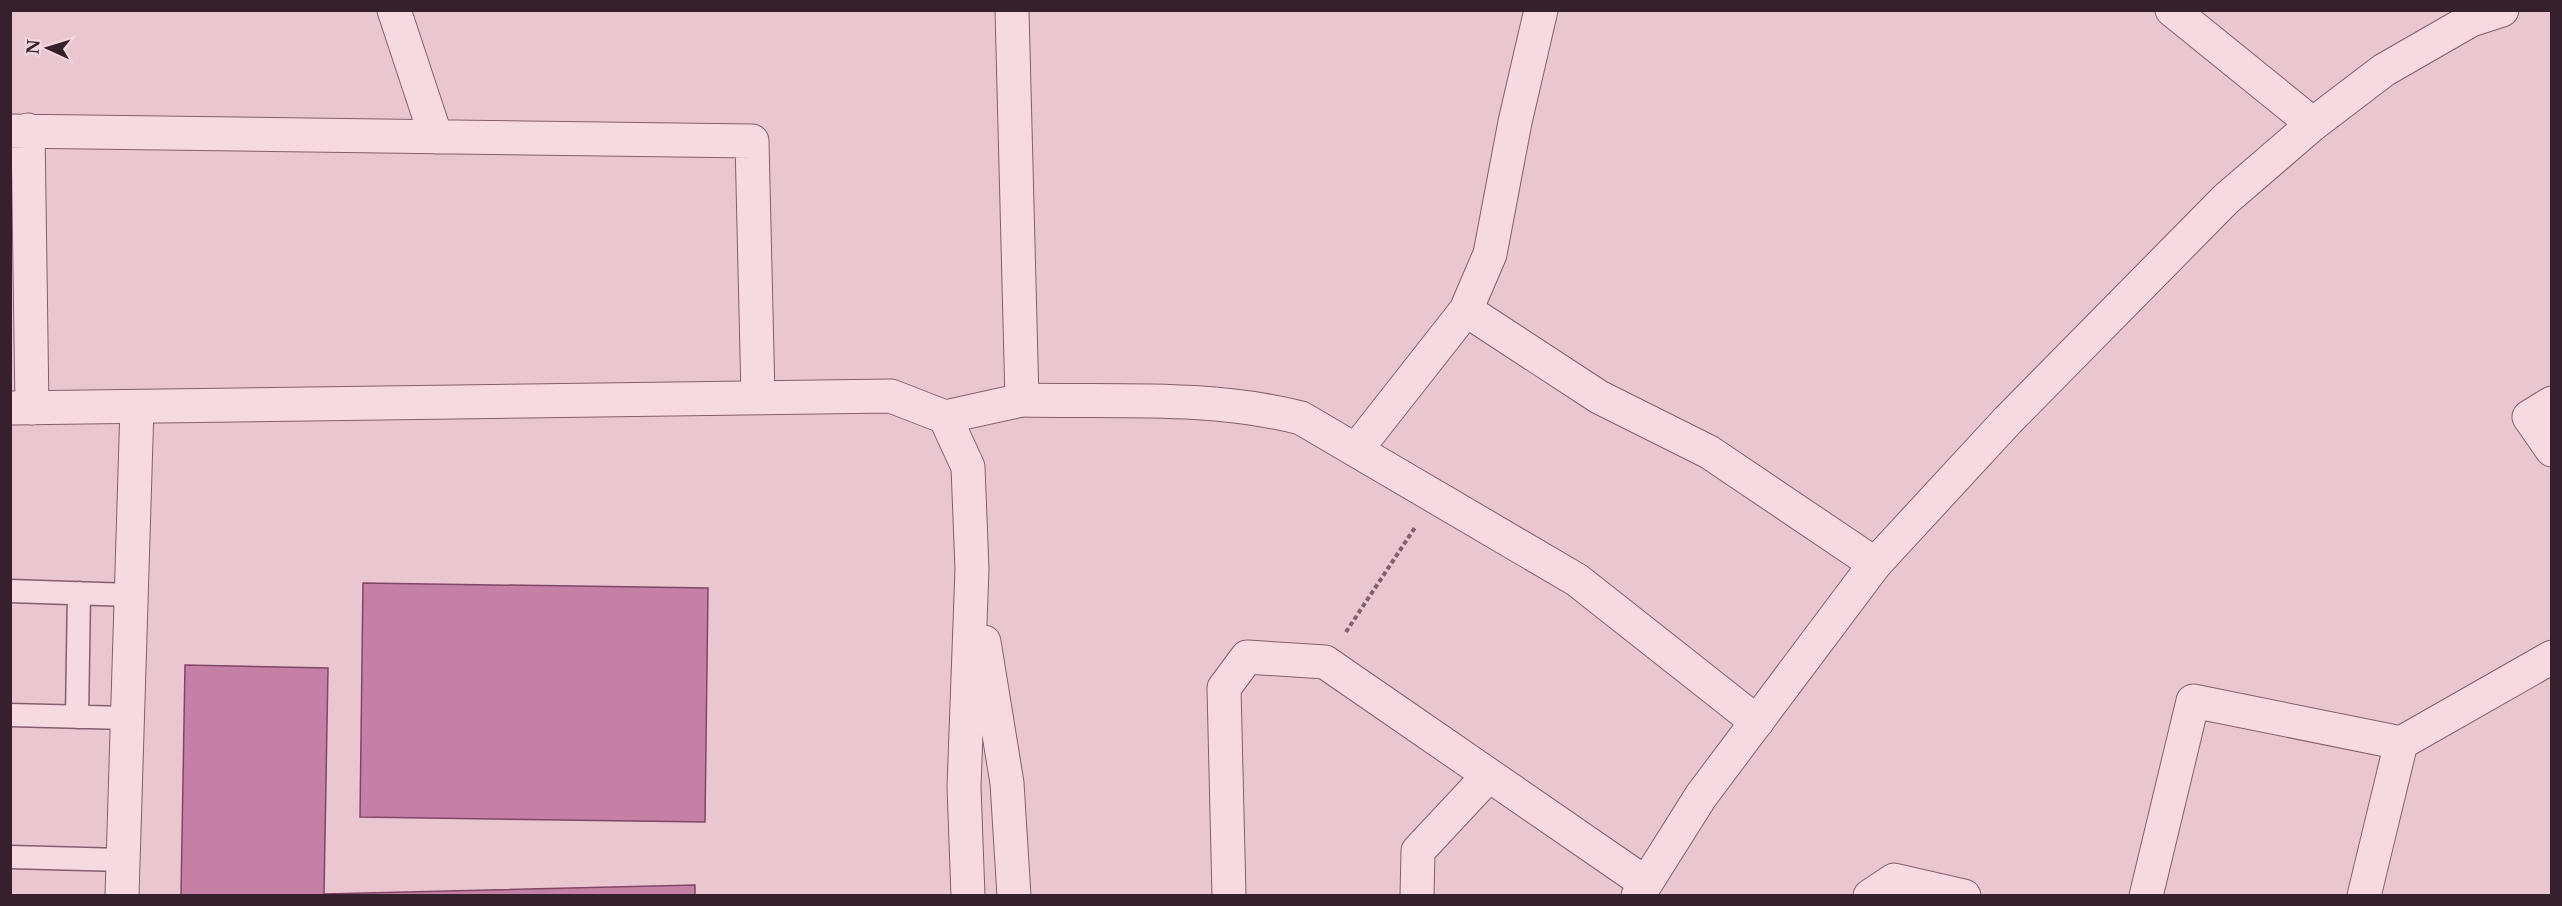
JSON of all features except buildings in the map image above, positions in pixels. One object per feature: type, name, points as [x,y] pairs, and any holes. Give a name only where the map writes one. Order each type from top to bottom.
[{"type":"street","points":[[394,10],[436,137]]},
{"type":"street","points":[[1012,10],[1022,400]]},
{"type":"street","points":[[1356,450],[1466,310],[1490,254],[1515,122],[1541,10]]},
{"type":"street","points":[[2172,10],[2313,124]]},
{"type":"street","points":[[1229,896],[1224,688],[1247,657],[1325,662],[1490,775],[1641,889],[1701,796],[1875,564],[2008,420],[2226,199],[2313,124],[2384,70],[2471,20],[2502,10]]},
{"type":"street","points":[[758,397],[752,141],[19,131],[21,408],[891,396],[945,417],[1022,400],[1190,403],[1265,409],[1301,418],[1576,580],[1757,722]]},
{"type":"street","points":[[1466,310],[1599,397],[1710,452],[1875,564]]},
{"type":"street","points":[[2552,403],[2529,417],[2552,450]]},
{"type":"street","points":[[122,896],[137,407]]},
{"type":"street","points":[[945,417],[968,467],[972,569],[964,787],[968,896]]},
{"type":"street","points":[[972,569],[1007,783],[1014,896]]},
{"type":"street","points":[[2146,896],[2193,701],[2401,743],[2552,657]]},
{"type":"street","points":[[2364,896],[2401,743]]},
{"type":"street","points":[[1418,896],[1418,851],[1490,775]]},
{"type":"street","points":[[1870,896],[1894,880],[1964,896]]},
{"type":"lane","points":[[10,591],[131,595]]},
{"type":"lane","points":[[77,717],[79,593]]},
{"type":"lane","points":[[10,715],[127,718]]},
{"type":"lane","points":[[10,857],[123,860]]},
{"type":"path","points":[[1325,662],[1436,497]]}]
